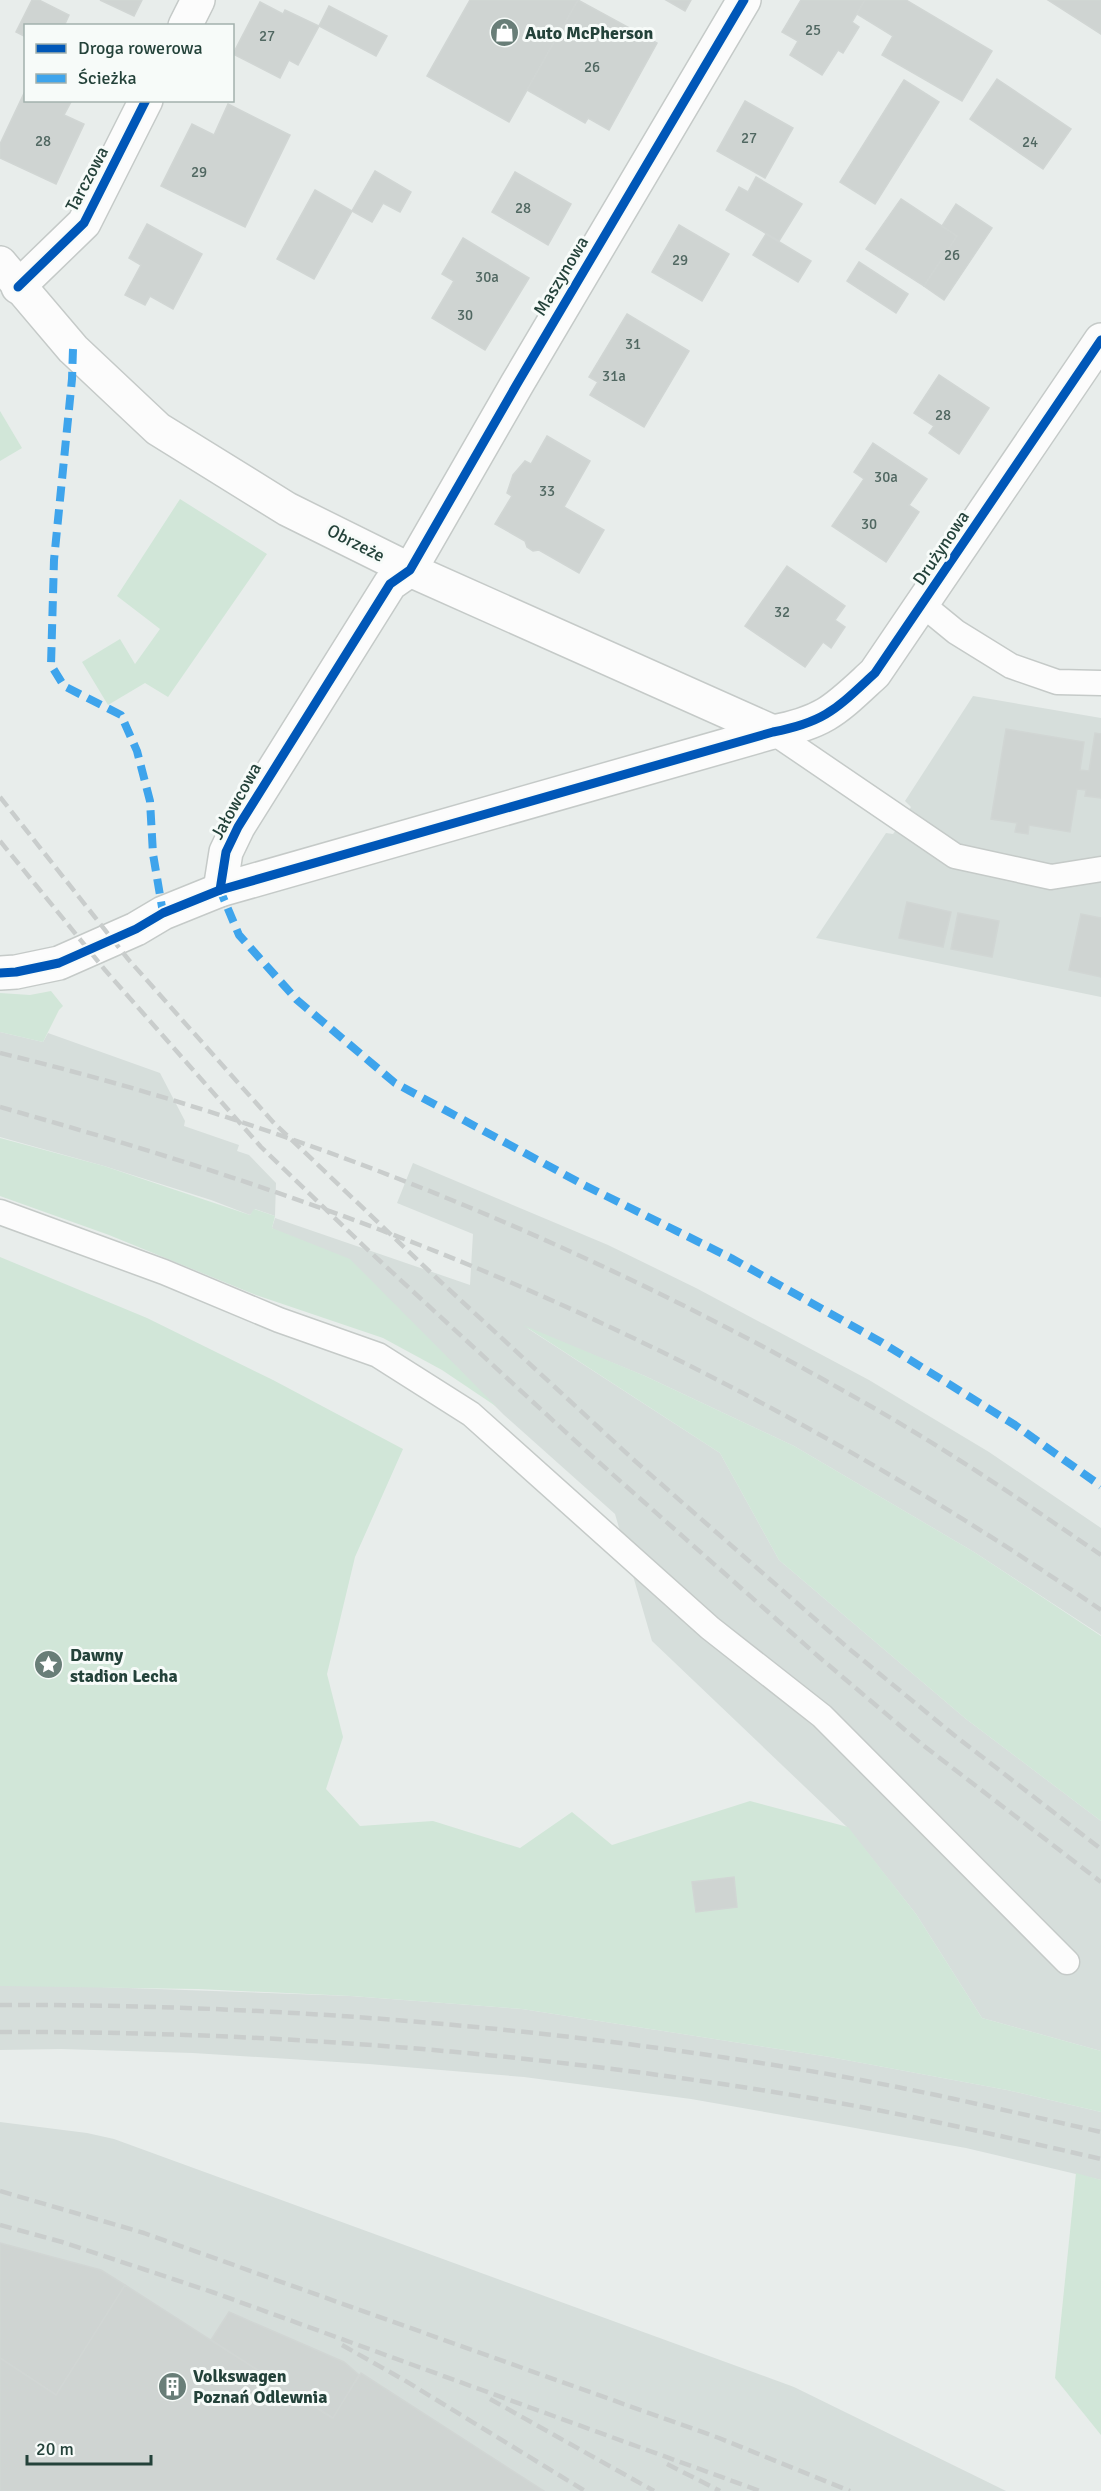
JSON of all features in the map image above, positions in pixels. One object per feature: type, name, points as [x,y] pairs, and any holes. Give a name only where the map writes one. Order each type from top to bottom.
[{"type":"street","points":[[186,24],[198,0]]},
{"type":"street","name":"Maszynowa","points":[[410,570],[522,374],[744,0]]},
{"type":"street","name":"Tarczowa","points":[[9,275],[84,223],[145,102]]},
{"type":"street","name":"Obrzeże","points":[[9,275],[73,349],[158,429],[287,509],[410,570],[773,732]]},
{"type":"street","name":"Drużynowa","points":[[220,890],[773,732],[803,727],[831,713],[875,674],[1101,340]]},
{"type":"street","name":"Jałowcowa","points":[[220,890],[226,852],[238,827],[390,584],[410,570]]},
{"type":"street","points":[[0,973],[59,963],[136,929],[163,913],[220,890]]},
{"type":"lane","points":[[923,605],[956,632],[1011,666],[1058,682],[1101,683]]},
{"type":"lane","points":[[773,732],[955,856],[1051,877],[1101,869]]},
{"type":"lane","points":[[0,1212],[164,1272],[279,1320],[378,1355],[471,1414],[710,1628],[822,1716],[1067,1962]]},
{"type":"shaded area","points":[[973,696],[1101,718],[1101,997],[816,938],[886,833],[893,834],[903,821],[911,807],[905,801]]},
{"type":"shaded area","points":[[0,1032],[43,1042],[48,1033],[160,1073],[185,1121],[184,1126],[239,1145],[237,1151],[249,1155],[276,1183],[275,1216],[255,1209],[250,1215],[211,1200],[104,1166],[0,1137]]},
{"type":"shaded area","points":[[413,1163],[608,1245],[696,1288],[869,1380],[989,1452],[1101,1528],[1101,1635],[974,1552],[794,1446],[645,1376],[527,1328],[720,1453],[779,1560],[966,1719],[1101,1821],[1101,2051],[982,2018],[916,1914],[848,1828],[652,1641],[615,1514],[504,1415],[467,1378],[272,1228],[275,1218],[470,1285],[473,1234],[397,1203]]},
{"type":"shaded area","points":[[43,1985],[351,1996],[522,2009],[830,2057],[1007,2090],[1101,2112],[1101,2180],[966,2148],[822,2122],[691,2099],[524,2077],[193,2053],[61,2049],[0,2050],[0,1986]]},
{"type":"shaded area","name":"Volkswagen Poznań Odlewnia","points":[[0,2122],[87,2133],[114,2139],[794,2387],[1006,2491],[0,2491]]},
{"type":"green space","points":[[0,411],[22,448],[0,461]]},
{"type":"green space","points":[[180,499],[267,554],[168,697],[145,683],[108,705],[82,662],[120,639],[135,664],[160,629],[117,596]]},
{"type":"green space","points":[[51,991],[63,1006],[43,1042],[0,1032],[0,993],[30,995]]},
{"type":"green space","points":[[0,1138],[104,1166],[250,1215],[254,1209],[275,1216],[272,1228],[350,1259],[497,1407],[442,1370],[383,1338],[256,1295],[109,1235],[0,1196]]},
{"type":"green space","points":[[0,1257],[147,1318],[273,1380],[403,1449],[355,1557],[327,1674],[343,1737],[326,1789],[360,1826],[433,1821],[520,1848],[572,1812],[612,1845],[750,1801],[848,1827],[916,1914],[982,2018],[1101,2051],[1101,2112],[1007,2090],[830,2057],[522,2009],[351,1996],[198,1989],[0,1986]]},
{"type":"green space","points":[[523,1325],[645,1376],[794,1446],[974,1552],[1101,1636],[1101,1821],[966,1719],[779,1560],[720,1453]]},
{"type":"green space","points":[[1076,2173],[1101,2180],[1101,2435],[1055,2378]]},
{"type":"building","points":[[32,0],[39,0],[69,15],[65,24],[24,24],[24,36],[16,32]]},
{"type":"building","points":[[100,0],[142,0],[134,16]]},
{"type":"building","points":[[470,0],[578,0],[509,122],[427,76]]},
{"type":"building","points":[[578,0],[657,43],[609,130],[588,118],[585,123],[527,90]]},
{"type":"building","points":[[666,0],[691,0],[685,11]]},
{"type":"building","points":[[801,0],[865,0],[852,22],[859,27],[843,53],[838,50],[822,75],[790,55],[798,41],[782,32]]},
{"type":"building","points":[[865,0],[906,0],[992,51],[962,101],[882,55],[893,36],[857,14]]},
{"type":"building","points":[[1048,0],[1101,0],[1101,34]]},
{"type":"building","points":[[260,2],[283,14],[285,10],[319,26],[298,65],[289,60],[280,78],[234,55]]},
{"type":"building","points":[[329,6],[387,36],[376,56],[319,26]]},
{"type":"building","points":[[997,79],[1071,129],[1043,169],[970,119]]},
{"type":"building","points":[[904,80],[939,102],[875,204],[840,182]]},
{"type":"building","points":[[24,93],[24,102],[71,102],[64,115],[84,124],[56,184],[0,158],[0,144]]},
{"type":"building","points":[[745,101],[793,128],[765,178],[717,151]]},
{"type":"building","points":[[228,104],[290,135],[245,227],[161,186],[192,124],[214,135]]},
{"type":"building","points":[[375,171],[411,192],[400,212],[383,203],[372,222],[352,211]]},
{"type":"building","points":[[515,172],[571,204],[548,245],[492,212]]},
{"type":"building","points":[[756,177],[802,204],[779,241],[726,210],[739,187],[748,192]]},
{"type":"building","points":[[315,190],[352,211],[314,279],[277,259]]},
{"type":"building","points":[[901,199],[957,236],[924,286],[866,249]]},
{"type":"building","points":[[956,204],[992,228],[944,300],[924,286],[957,236],[942,226]]},
{"type":"building","points":[[147,224],[202,254],[173,309],[150,296],[145,305],[125,295],[141,265],[129,258]]},
{"type":"building","points":[[679,225],[729,254],[702,301],[652,272]]},
{"type":"building","points":[[766,234],[811,261],[798,282],[753,255]]},
{"type":"building","points":[[463,238],[529,278],[485,350],[432,318],[454,281],[442,274]]},
{"type":"building","points":[[859,262],[908,294],[896,313],[847,281]]},
{"type":"building","points":[[627,314],[689,351],[644,427],[590,395],[598,382],[589,377]]},
{"type":"building","points":[[939,375],[989,408],[959,454],[929,433],[934,426],[914,413]]},
{"type":"building","points":[[547,436],[590,461],[564,507],[604,530],[579,573],[539,550],[533,551],[527,547],[525,541],[495,524],[512,496],[507,493],[513,475],[525,461],[531,464]]},
{"type":"building","points":[[873,443],[927,479],[909,505],[919,512],[886,562],[832,526],[864,479],[854,472]]},
{"type":"building","points":[[787,566],[845,606],[835,620],[845,627],[831,648],[823,642],[805,667],[745,626]]},
{"type":"building","points":[[1006,729],[1084,742],[1080,770],[1089,771],[1095,733],[1101,734],[1101,798],[1085,796],[1086,790],[1077,789],[1070,832],[1029,825],[1028,834],[1015,832],[1017,823],[991,819]]},
{"type":"building","points":[[907,902],[951,912],[943,947],[899,938]]},
{"type":"building","points":[[958,913],[999,921],[992,957],[951,949]]},
{"type":"building","points":[[1081,914],[1101,918],[1101,977],[1069,970]]},
{"type":"building","points":[[734,1877],[737,1907],[696,1912],[692,1882]]},
{"type":"building","points":[[0,2243],[101,2270],[125,2285],[56,2395],[0,2358]]},
{"type":"building","name":"Volkswagen Poznań Odlewnia","points":[[125,2285],[332,2418],[361,2373],[544,2491],[0,2491],[0,2358],[56,2395]]},
{"type":"building","points":[[229,2312],[344,2362],[359,2375],[333,2418],[211,2340]]},
{"type":"railway","points":[[0,797],[128,959],[273,1122],[429,1271],[635,1461],[847,1647],[954,1735],[1101,1849]]},
{"type":"railway","points":[[0,841],[105,970],[261,1147],[368,1250],[584,1449],[819,1657],[924,1746],[1101,1882]]},
{"type":"railway","points":[[0,1053],[113,1083],[225,1117],[336,1155],[445,1197],[553,1243],[763,1346],[865,1403],[955,1457],[1101,1555]]},
{"type":"railway","points":[[0,1107],[143,1149],[284,1195],[378,1229],[567,1307],[751,1397],[841,1447],[1016,1553],[1101,1610]]},
{"type":"railway","points":[[0,2005],[103,2006],[310,2014],[516,2031],[720,2057],[857,2079],[1101,2132]]},
{"type":"railway","points":[[0,2032],[104,2033],[312,2041],[519,2058],[725,2084],[828,2101],[931,2121],[1101,2159]]},
{"type":"railway","points":[[0,2191],[144,2233],[719,2438],[850,2491]]},
{"type":"railway","points":[[0,2225],[62,2242],[215,2293],[760,2491]]},
{"type":"railway","points":[[342,2345],[404,2380],[585,2491]]},
{"type":"railway","points":[[490,2399],[654,2491]]},
{"type":"railway","points":[[667,2464],[720,2491]]},
{"type":"marked path","points":[[73,349],[54,560],[51,665],[64,686],[121,715],[137,751],[150,801],[153,854],[163,913]]},
{"type":"marked path","points":[[217,891],[220,890],[239,935],[297,1000],[395,1083],[584,1185],[731,1258],[881,1342],[1015,1425],[1101,1486]]},
{"type":"cycle path","points":[[220,890],[226,852],[238,827],[390,584],[410,570],[744,0]]},
{"type":"cycle path","points":[[18,287],[84,223],[145,102]]},
{"type":"cycle path","points":[[0,973],[59,963],[136,929],[163,913],[220,890],[791,728],[830,712],[875,673],[1101,340]]},
{"type":"place","name":"Auto McPherson","points":[[504,33]]},
{"type":"place","name":"Dawny stadion Lecha","points":[[49,1665]]},
{"type":"place","name":"Volkswagen Poznań Odlewnia","points":[[172,2386]]}]
